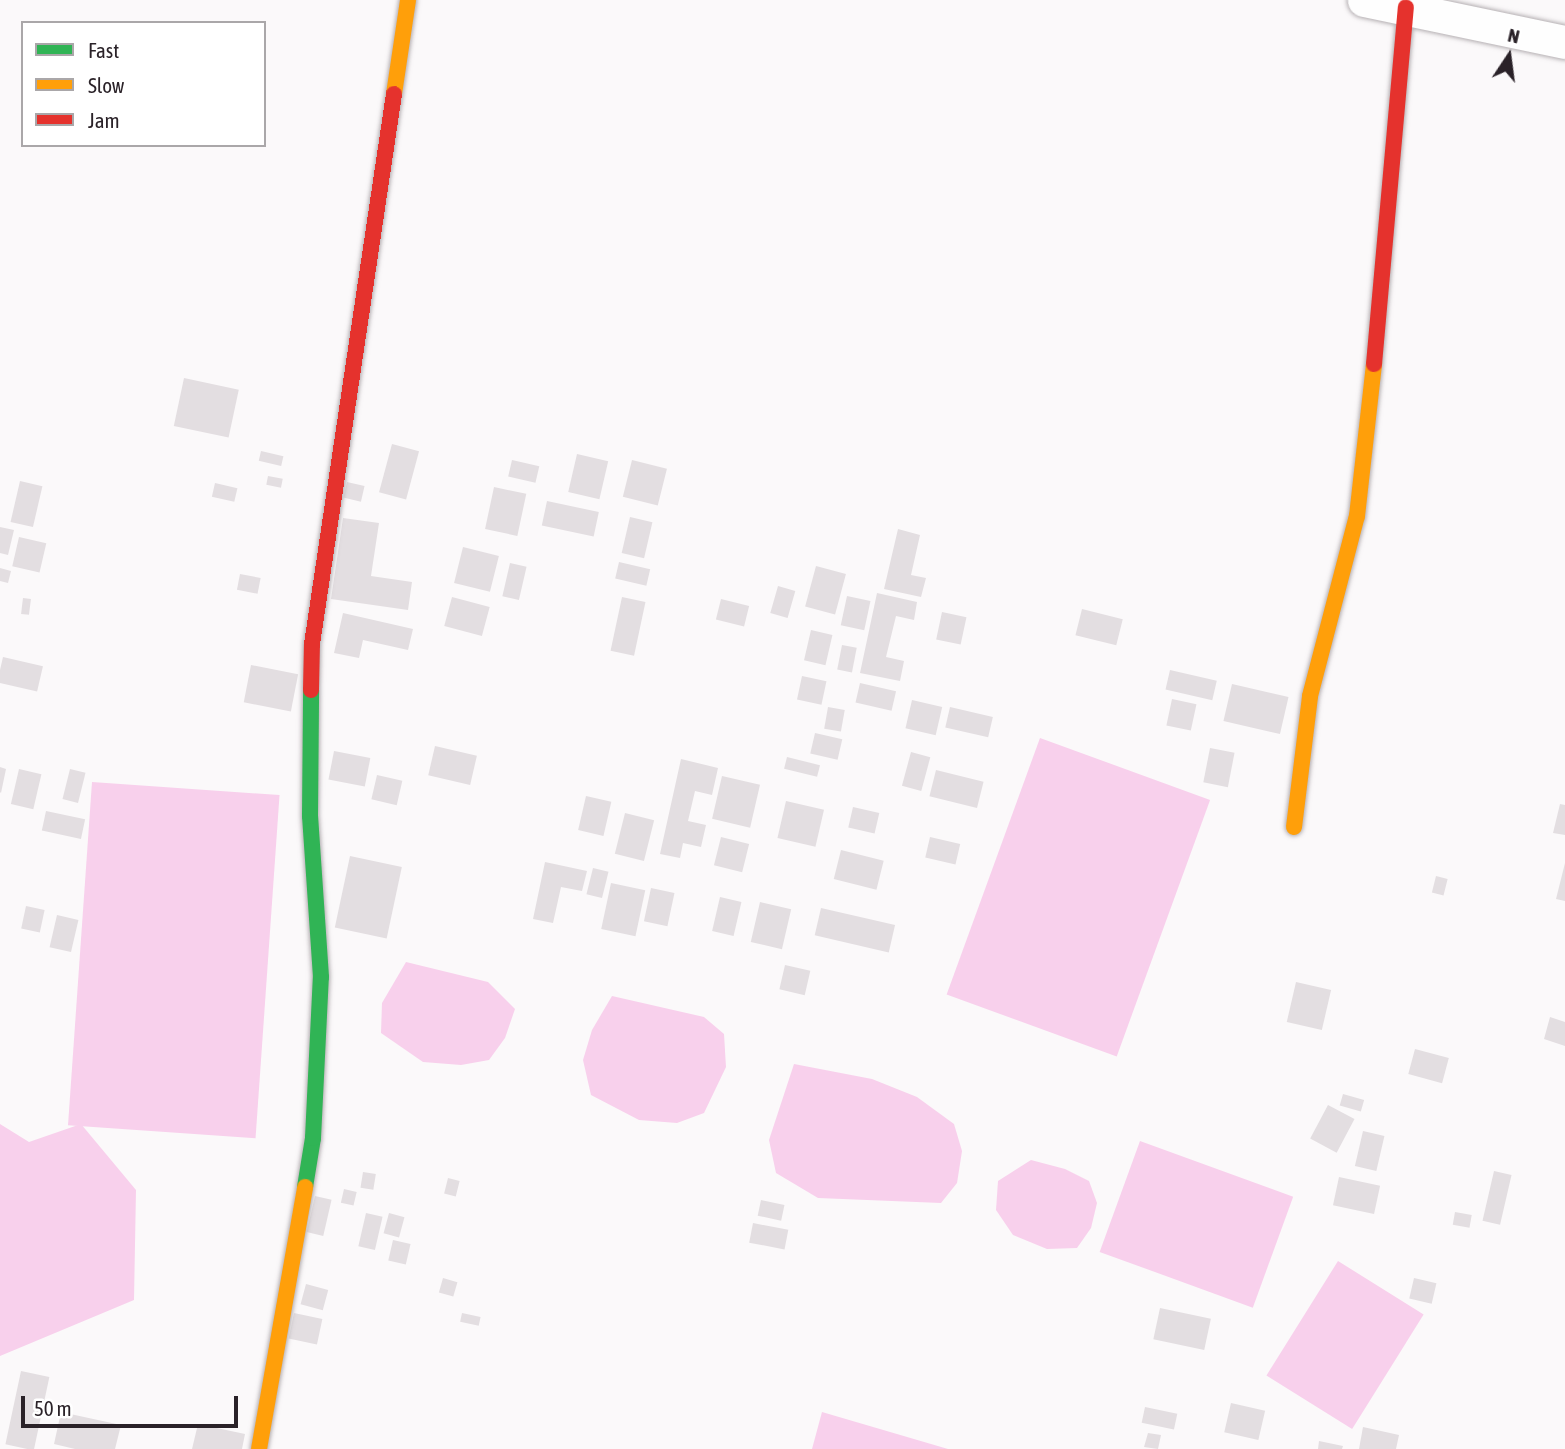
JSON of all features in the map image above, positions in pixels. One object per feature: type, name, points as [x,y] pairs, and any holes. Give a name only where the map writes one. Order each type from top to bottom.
[{"type":"street","points":[[259,1449],[313,1138],[321,977],[310,816],[312,644],[408,0]]},
{"type":"street","points":[[1364,0],[1565,42]]},
{"type":"street","points":[[1294,827],[1310,696],[1357,516],[1383,279],[1406,7]]},
{"type":"shaded area","points":[[1040,738],[1210,800],[1117,1056],[947,995]]},
{"type":"shaded area","points":[[92,782],[280,795],[256,1138],[68,1125]]},
{"type":"shaded area","points":[[406,962],[488,982],[515,1009],[505,1038],[489,1060],[461,1065],[423,1062],[381,1033],[382,1003]]},
{"type":"shaded area","points":[[612,996],[704,1017],[724,1034],[726,1067],[704,1113],[677,1123],[639,1120],[591,1095],[583,1060],[592,1030]]},
{"type":"shaded area","points":[[794,1064],[872,1079],[917,1097],[954,1124],[962,1151],[957,1183],[941,1203],[818,1198],[776,1173],[769,1140]]},
{"type":"shaded area","points":[[0,1124],[29,1142],[81,1124],[136,1190],[134,1300],[0,1356]]},
{"type":"shaded area","points":[[1140,1141],[1293,1197],[1253,1308],[1100,1252]]},
{"type":"shaded area","points":[[1031,1160],[1065,1169],[1089,1181],[1097,1203],[1091,1228],[1077,1248],[1047,1249],[1013,1235],[996,1210],[998,1181]]},
{"type":"shaded area","points":[[1338,1261],[1424,1315],[1352,1429],[1266,1375]]},
{"type":"shaded area","points":[[822,1412],[948,1449],[812,1449]]},
{"type":"building","points":[[184,378],[239,390],[229,438],[174,426]]},
{"type":"building","points":[[392,444],[419,451],[406,500],[379,492]]},
{"type":"building","points":[[261,451],[283,456],[281,466],[259,461]]},
{"type":"building","points":[[577,454],[608,461],[599,499],[568,492]]},
{"type":"building","points":[[512,460],[539,466],[535,483],[508,477]]},
{"type":"building","points":[[632,460],[667,469],[658,506],[623,497]]},
{"type":"building","points":[[268,476],[283,479],[281,488],[266,485]]},
{"type":"building","points":[[20,481],[42,486],[33,527],[11,522]]},
{"type":"building","points":[[347,482],[365,486],[361,502],[343,498]]},
{"type":"building","points":[[215,483],[237,488],[234,502],[212,497]]},
{"type":"building","points":[[494,487],[526,494],[517,536],[485,529]]},
{"type":"building","points":[[547,501],[599,512],[594,536],[542,525]]},
{"type":"building","points":[[630,517],[652,522],[644,558],[622,553]]},
{"type":"building","points":[[343,518],[379,523],[371,576],[412,582],[408,610],[331,599]]},
{"type":"building","points":[[0,527],[14,530],[8,555],[0,553]]},
{"type":"building","points":[[898,529],[920,535],[911,575],[926,578],[921,597],[884,589]]},
{"type":"building","points":[[19,537],[46,543],[40,573],[12,566]]},
{"type":"building","points":[[463,547],[499,556],[490,592],[454,583]]},
{"type":"building","points":[[619,562],[650,569],[646,586],[615,579]]},
{"type":"building","points":[[510,563],[527,567],[519,600],[502,596]]},
{"type":"building","points":[[816,566],[846,574],[835,615],[805,607]]},
{"type":"building","points":[[0,568],[11,571],[8,583],[0,581]]},
{"type":"building","points":[[240,574],[261,578],[258,594],[237,590]]},
{"type":"building","points":[[778,586],[795,591],[788,618],[770,613]]},
{"type":"building","points":[[877,593],[917,602],[914,620],[896,616],[886,657],[904,661],[900,681],[860,673]]},
{"type":"building","points":[[847,596],[870,601],[864,630],[841,625]]},
{"type":"building","points":[[452,597],[490,607],[482,636],[444,626]]},
{"type":"building","points":[[622,597],[645,602],[634,656],[611,651]]},
{"type":"building","points":[[23,598],[31,599],[29,615],[21,614]]},
{"type":"building","points":[[721,599],[749,606],[744,626],[716,619]]},
{"type":"building","points":[[1082,609],[1123,619],[1116,645],[1075,635]]},
{"type":"building","points":[[942,612],[966,617],[961,645],[936,639]]},
{"type":"building","points":[[343,613],[413,629],[408,650],[363,640],[359,658],[334,653]]},
{"type":"building","points":[[811,630],[832,635],[825,665],[804,660]]},
{"type":"building","points":[[842,645],[857,648],[852,672],[837,670]]},
{"type":"building","points":[[3,657],[43,666],[37,692],[0,683]]},
{"type":"building","points":[[251,665],[298,674],[291,711],[244,702]]},
{"type":"building","points":[[1170,670],[1217,681],[1212,700],[1166,689]]},
{"type":"building","points":[[802,676],[826,681],[821,705],[797,699]]},
{"type":"building","points":[[860,683],[896,691],[892,711],[856,702]]},
{"type":"building","points":[[1232,684],[1289,697],[1280,734],[1223,721]]},
{"type":"building","points":[[1172,699],[1196,704],[1191,731],[1166,725]]},
{"type":"building","points":[[912,700],[942,707],[936,735],[905,728]]},
{"type":"building","points":[[828,707],[845,710],[841,732],[824,729]]},
{"type":"building","points":[[950,707],[993,717],[988,737],[945,727]]},
{"type":"building","points":[[815,733],[842,739],[838,760],[810,753]]},
{"type":"building","points":[[435,746],[477,756],[470,785],[428,775]]},
{"type":"building","points":[[1210,748],[1235,753],[1228,787],[1203,782]]},
{"type":"building","points":[[334,751],[370,758],[365,787],[328,779]]},
{"type":"building","points":[[911,752],[930,757],[921,791],[902,786]]},
{"type":"building","points":[[787,757],[820,765],[817,777],[784,769]]},
{"type":"building","points":[[681,759],[718,768],[712,795],[695,791],[688,821],[706,825],[701,847],[683,843],[680,858],[660,854]]},
{"type":"building","points":[[0,767],[6,769],[1,793],[0,792]]},
{"type":"building","points":[[19,769],[41,774],[33,809],[11,804]]},
{"type":"building","points":[[70,769],[86,773],[78,803],[63,799]]},
{"type":"building","points":[[936,770],[984,782],[977,808],[929,796]]},
{"type":"building","points":[[377,775],[402,781],[397,805],[371,799]]},
{"type":"building","points":[[722,776],[760,785],[750,828],[712,819]]},
{"type":"building","points":[[586,796],[611,802],[603,836],[578,830]]},
{"type":"building","points":[[786,801],[824,810],[815,847],[777,838]]},
{"type":"building","points":[[1560,804],[1565,805],[1565,835],[1553,833]]},
{"type":"building","points":[[853,807],[879,813],[875,834],[848,827]]},
{"type":"building","points":[[46,811],[85,819],[81,839],[42,831]]},
{"type":"building","points":[[625,813],[654,820],[644,861],[615,854]]},
{"type":"building","points":[[721,837],[749,844],[742,872],[714,865]]},
{"type":"building","points":[[930,837],[960,844],[955,864],[925,857]]},
{"type":"building","points":[[841,850],[884,861],[876,890],[834,879]]},
{"type":"building","points":[[350,856],[402,867],[387,938],[335,927]]},
{"type":"building","points":[[545,862],[587,871],[582,891],[561,887],[553,923],[533,919]]},
{"type":"building","points":[[1565,863],[1565,901],[1556,899]]},
{"type":"building","points":[[593,868],[609,872],[602,898],[586,894]]},
{"type":"building","points":[[1436,876],[1448,879],[1444,895],[1432,892]]},
{"type":"building","points":[[611,883],[645,890],[635,936],[601,929]]},
{"type":"building","points":[[651,888],[674,893],[667,926],[644,921]]},
{"type":"building","points":[[720,897],[741,902],[734,936],[712,931]]},
{"type":"building","points":[[760,902],[791,909],[782,949],[751,942]]},
{"type":"building","points":[[26,906],[45,910],[40,932],[21,928]]},
{"type":"building","points":[[821,908],[895,925],[889,952],[815,935]]},
{"type":"building","points":[[57,915],[78,920],[71,952],[50,947]]},
{"type":"building","points":[[785,965],[810,971],[805,995],[779,989]]},
{"type":"building","points":[[1296,982],[1331,990],[1322,1030],[1287,1022]]},
{"type":"building","points":[[1550,1017],[1565,1022],[1565,1046],[1544,1039]]},
{"type":"building","points":[[1415,1049],[1449,1058],[1442,1083],[1408,1074]]},
{"type":"building","points":[[1343,1094],[1364,1100],[1361,1112],[1340,1106]]},
{"type":"building","points":[[1328,1105],[1354,1119],[1337,1153],[1310,1139]]},
{"type":"building","points":[[1363,1131],[1384,1136],[1376,1171],[1355,1166]]},
{"type":"building","points":[[1494,1171],[1512,1175],[1500,1225],[1483,1221]]},
{"type":"building","points":[[363,1172],[376,1174],[373,1190],[360,1188]]},
{"type":"building","points":[[1339,1177],[1380,1186],[1374,1214],[1333,1205]]},
{"type":"building","points":[[448,1178],[460,1181],[456,1196],[444,1194]]},
{"type":"building","points":[[344,1189],[357,1192],[354,1206],[341,1203]]},
{"type":"building","points":[[315,1196],[332,1200],[323,1236],[307,1232]]},
{"type":"building","points":[[761,1200],[784,1205],[781,1221],[758,1216]]},
{"type":"building","points":[[1455,1212],[1472,1215],[1469,1228],[1453,1225]]},
{"type":"building","points":[[366,1213],[383,1217],[375,1250],[358,1246]]},
{"type":"building","points":[[389,1213],[404,1217],[399,1237],[384,1233]]},
{"type":"building","points":[[753,1223],[788,1230],[785,1250],[749,1243]]},
{"type":"building","points":[[393,1240],[411,1244],[406,1265],[388,1260]]},
{"type":"building","points":[[443,1278],[457,1282],[453,1297],[439,1292]]},
{"type":"building","points":[[1414,1278],[1436,1283],[1432,1304],[1409,1298]]},
{"type":"building","points":[[306,1284],[328,1290],[323,1310],[301,1304]]},
{"type":"building","points":[[1160,1308],[1211,1319],[1204,1350],[1153,1339]]},
{"type":"building","points":[[294,1313],[322,1319],[317,1344],[289,1338]]},
{"type":"building","points":[[462,1313],[481,1317],[479,1326],[460,1322]]},
{"type":"building","points":[[21,1371],[49,1377],[34,1449],[5,1444]]},
{"type":"building","points":[[1231,1403],[1265,1411],[1258,1440],[1224,1432]]},
{"type":"building","points":[[1145,1407],[1177,1414],[1174,1430],[1142,1423]]},
{"type":"building","points":[[61,1412],[121,1425],[115,1449],[75,1449],[54,1444]]},
{"type":"building","points":[[198,1424],[245,1434],[242,1449],[192,1449]]},
{"type":"building","points":[[1363,1427],[1399,1435],[1396,1449],[1359,1449]]},
{"type":"building","points":[[1148,1433],[1161,1435],[1158,1449],[1144,1447]]},
{"type":"building","points":[[1319,1441],[1343,1446],[1342,1449],[1318,1449]]},
{"type":"traffic: fast","points":[[305,1187],[313,1138],[321,977],[310,816],[311,690]]},
{"type":"traffic: slow","points":[[394,94],[408,0]]},
{"type":"traffic: slow","points":[[1294,827],[1310,696],[1357,516],[1374,364]]},
{"type":"traffic: slow","points":[[259,1449],[305,1187]]},
{"type":"traffic: jam","points":[[1374,364],[1406,7]]},
{"type":"traffic: jam","points":[[311,690],[312,644],[394,94]]}]
